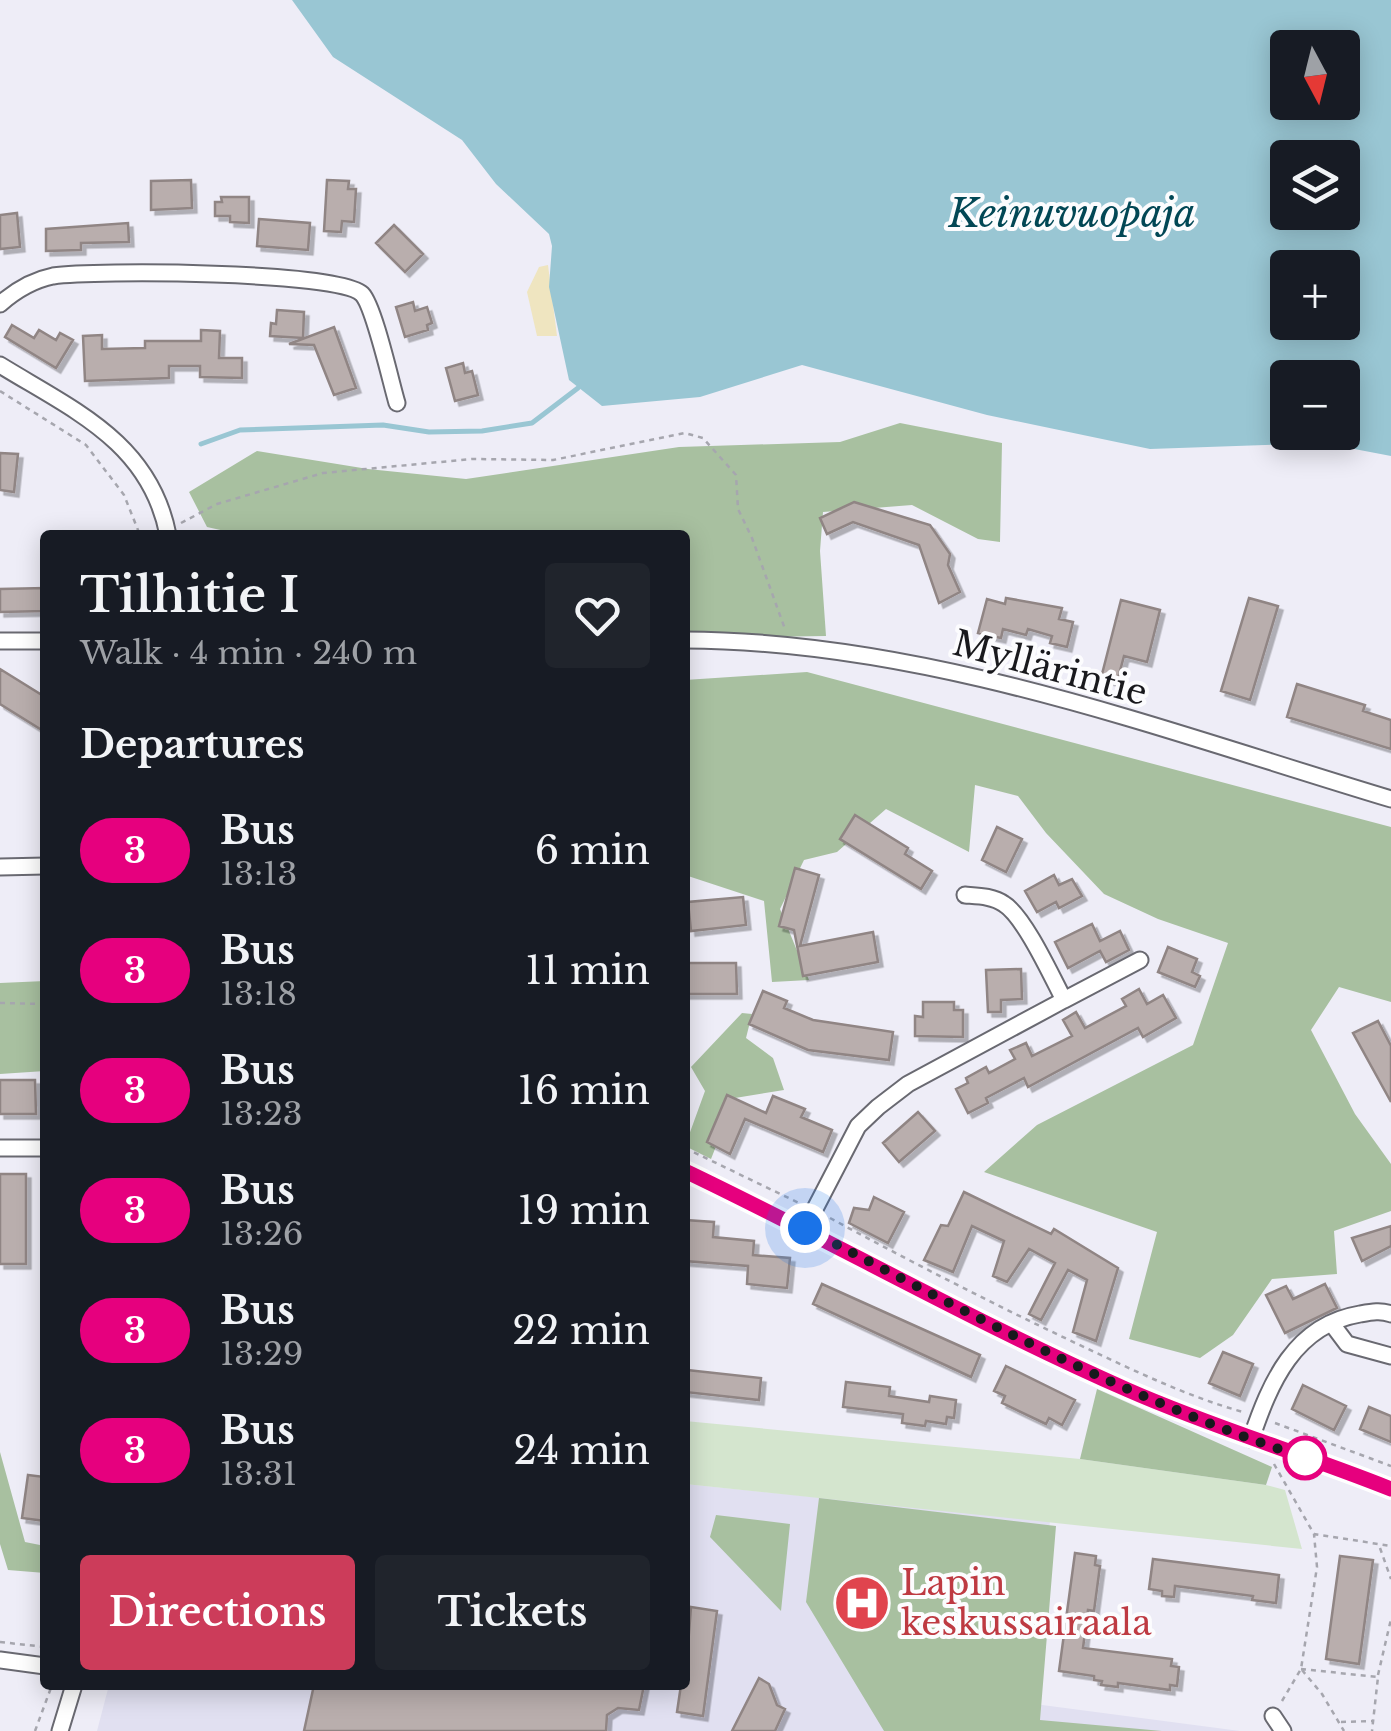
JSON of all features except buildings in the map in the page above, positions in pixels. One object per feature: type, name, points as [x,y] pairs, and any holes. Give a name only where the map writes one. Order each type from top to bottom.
[{"type":"street","points":[[0,304],[18,289],[52,276],[259,276],[332,282],[353,288],[367,302],[397,403]]},
{"type":"street","points":[[0,366],[116,439],[152,487],[163,510],[166,530]]},
{"type":"street","name":"Myllärintie","points":[[690,640],[789,644],[947,669],[1391,799]]},
{"type":"street","points":[[0,641],[40,641]]},
{"type":"street","points":[[0,867],[40,866]]},
{"type":"street","points":[[964,895],[984,896],[1006,904],[1032,941],[1064,1000]]},
{"type":"street","points":[[805,1228],[858,1126],[878,1107],[908,1084],[1140,960]]},
{"type":"street","points":[[0,1148],[40,1148]]},
{"type":"street","points":[[690,1174],[1126,1389],[1251,1440],[1391,1489]]},
{"type":"street","points":[[1251,1440],[1284,1360],[1314,1331],[1360,1314],[1391,1314]]},
{"type":"street","points":[[1332,1324],[1347,1344],[1391,1356]]},
{"type":"street","points":[[0,1660],[40,1665]]},
{"type":"street","points":[[60,1731],[72,1690]]},
{"type":"street","points":[[1272,1716],[1283,1731]]},
{"type":"path","points":[[0,391],[86,445],[124,495],[138,530]]},
{"type":"path","points":[[174,530],[217,504],[322,473],[472,459],[553,460],[685,433],[703,438],[736,475],[738,510],[777,602],[789,644]]},
{"type":"path","points":[[0,1003],[40,1004]]},
{"type":"path","points":[[690,1150],[816,1210],[974,1296],[1160,1382],[1391,1466]]},
{"type":"path","points":[[1272,1716],[1301,1669],[1317,1567],[1314,1534],[1278,1475],[1271,1456],[1280,1425]]},
{"type":"path","points":[[1314,1534],[1391,1546]]},
{"type":"path","points":[[1379,1545],[1391,1580]]},
{"type":"path","points":[[1372,1731],[1378,1677],[1391,1618]]},
{"type":"path","points":[[0,1642],[40,1647]]},
{"type":"path","points":[[1301,1669],[1378,1677]]},
{"type":"path","points":[[1301,1669],[1344,1731]]},
{"type":"path","points":[[35,1731],[50,1690]]},
{"type":"path","points":[[1340,1722],[1373,1721]]},
{"type":"shaded area","name":"Lapin keskussairaala","points":[[690,1485],[1050,1521],[1027,1703],[1240,1731],[97,1731],[108,1690],[690,1690]]},
{"type":"green space","points":[[900,423],[1002,443],[1000,542],[978,539],[912,505],[823,512],[820,551],[826,636],[690,638],[690,530],[220,530],[207,527],[189,492],[257,451],[368,469],[466,479],[679,447],[840,442]]},
{"type":"green space","points":[[807,672],[1391,827],[1391,1002],[1339,987],[1311,1030],[1355,1114],[1391,1164],[1391,1211],[1334,1231],[1337,1274],[1272,1279],[1233,1335],[1200,1358],[1129,1339],[1157,1232],[984,1172],[1037,1125],[1193,1045],[1228,943],[1158,919],[1104,894],[1046,833],[1018,796],[975,785],[969,852],[886,809],[837,852],[804,860],[780,909],[809,980],[772,982],[764,901],[690,877],[690,680]]},
{"type":"green space","points":[[40,981],[40,1071],[0,1074],[0,983]]},
{"type":"green space","points":[[742,1013],[752,1014],[746,1038],[773,1058],[784,1090],[735,1098],[711,1159],[690,1148],[690,1132],[705,1091],[691,1067]]},
{"type":"green space","points":[[1097,1389],[1272,1467],[1266,1485],[1080,1459]]},
{"type":"green space","points":[[690,1421],[1080,1459],[1266,1485],[1285,1490],[1302,1549],[690,1485]]},
{"type":"green space","points":[[0,1452],[25,1542],[40,1545],[40,1573],[8,1570],[0,1544]]},
{"type":"green space","points":[[819,1498],[1056,1526],[1040,1720],[1162,1731],[884,1731],[806,1602]]},
{"type":"green space","points":[[716,1515],[790,1524],[781,1611],[710,1537]]},
{"type":"sand","points":[[548,265],[557,336],[537,336],[527,292],[539,267]]},
{"type":"water","name":"Keinuvuopaja","points":[[292,0],[1391,0],[1391,456],[1360,450],[1360,360],[1270,360],[1270,445],[1150,449],[987,415],[802,365],[700,397],[602,406],[569,380],[549,287],[549,234],[496,184],[462,140],[333,57]]},
{"type":"waterway","points":[[201,444],[240,430],[383,425],[429,432],[482,431],[532,423],[578,388]]},
{"type":"bus line","name":"3","points":[[690,1173],[805,1228],[1028,1344],[1126,1389],[1208,1424],[1391,1489]]},
{"type":"place","name":"Lapin keskussairaala","points":[[862,1603]]},
{"type":"route","points":[[805,1228],[1028,1344],[1208,1424],[1312,1460],[1305,1458]]}]
